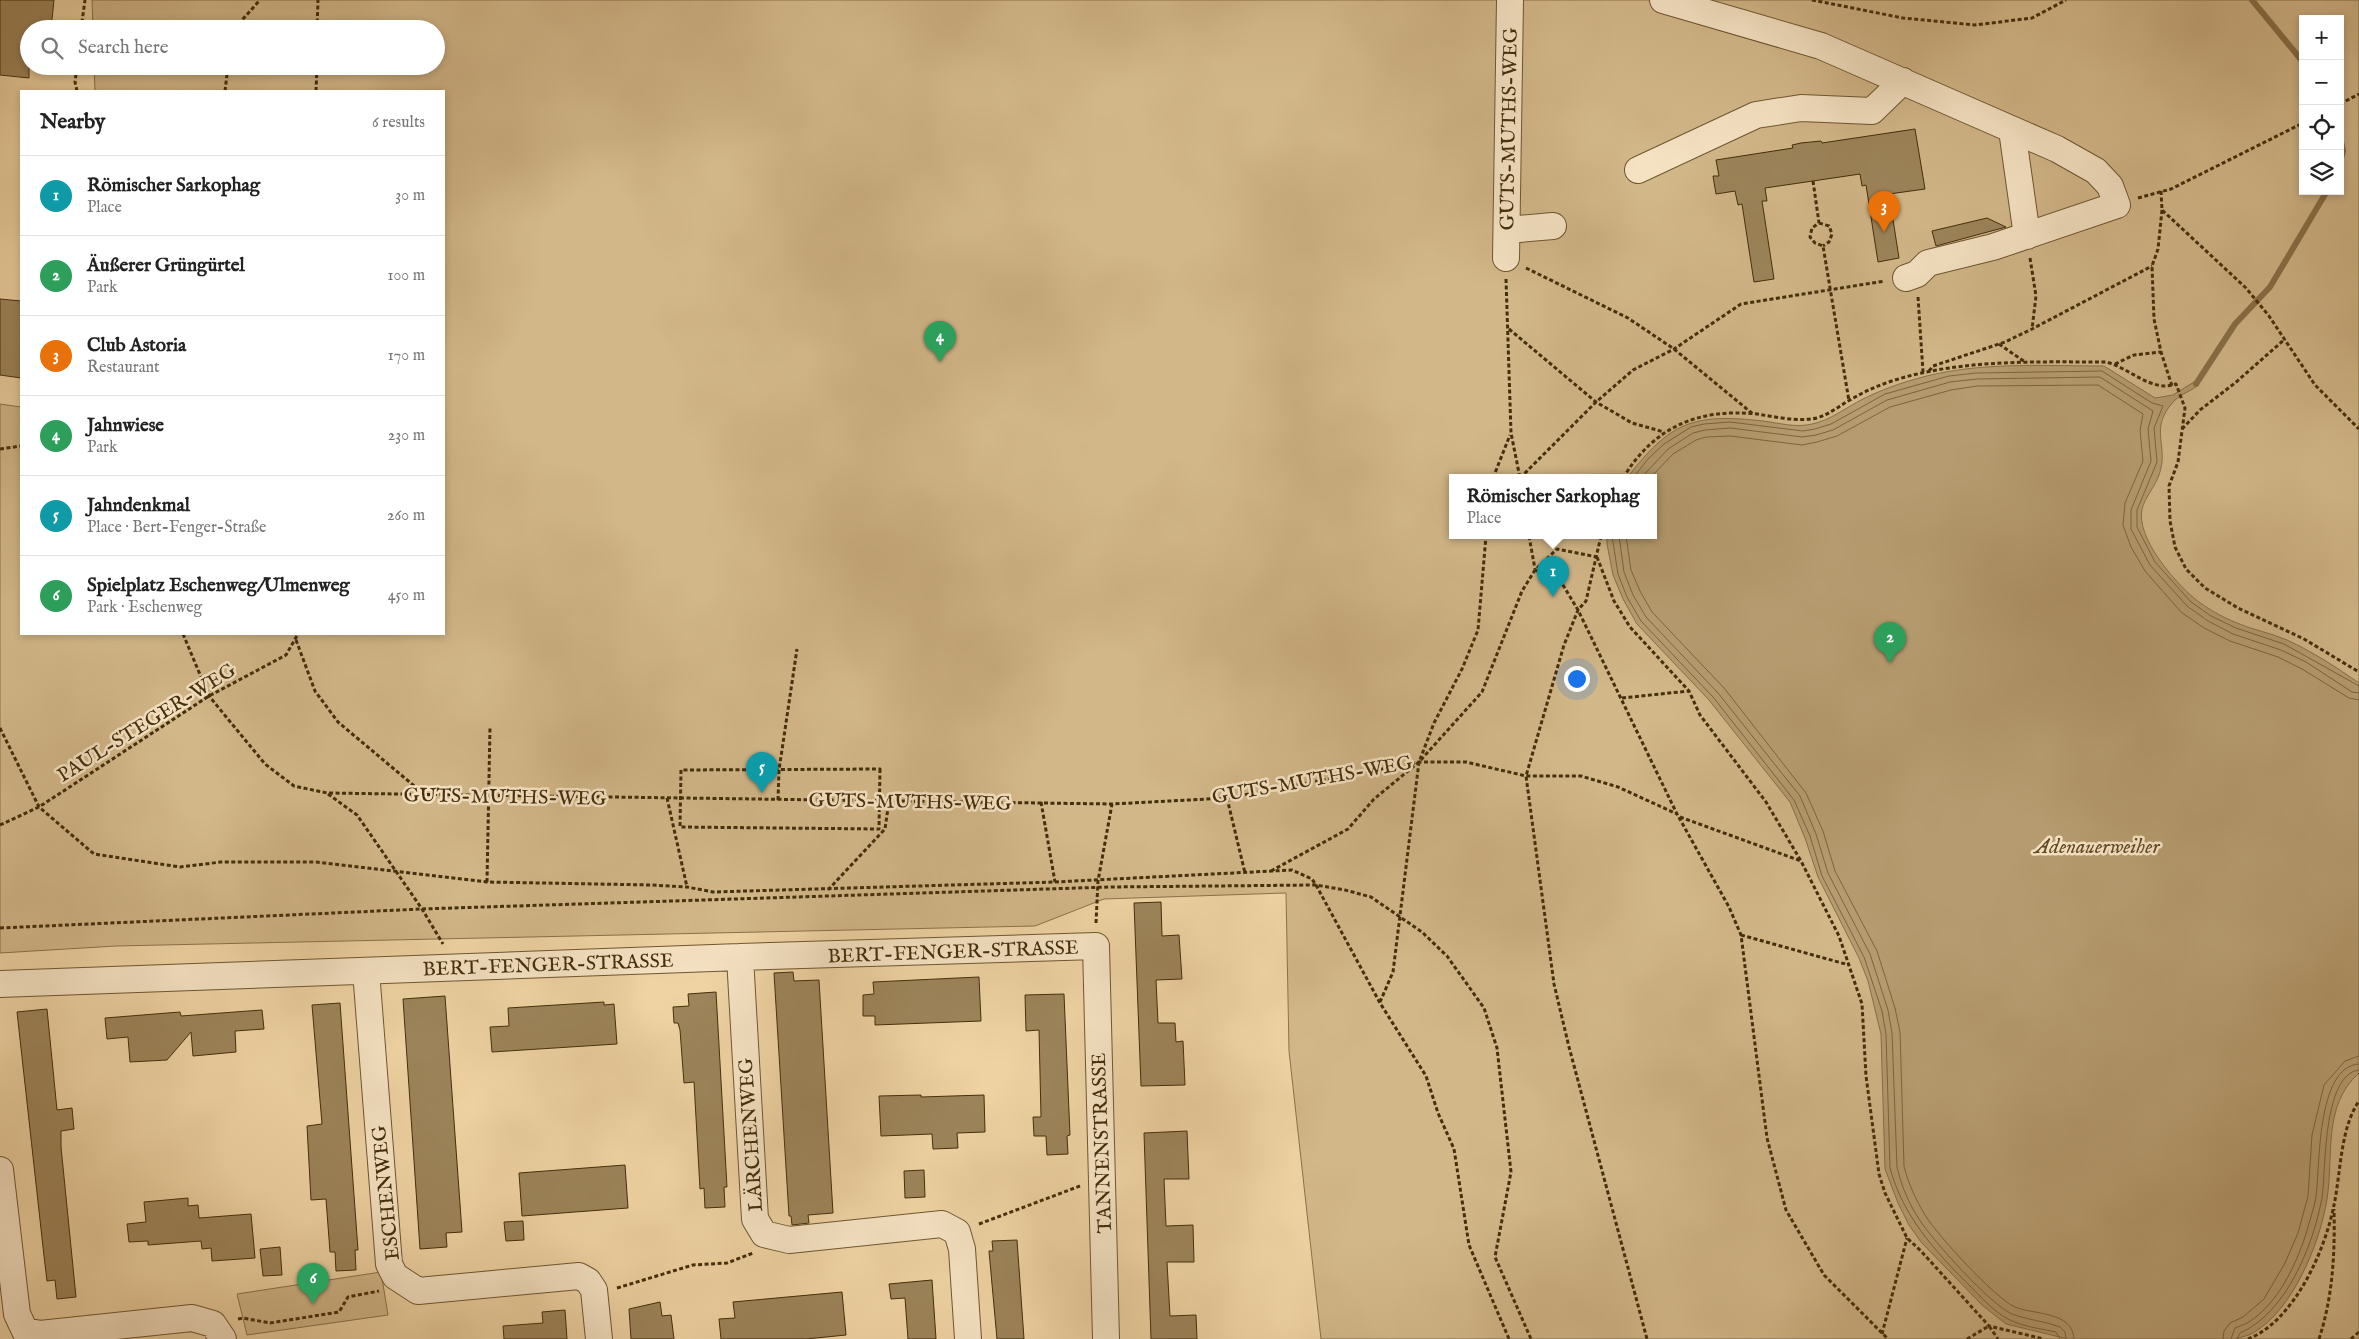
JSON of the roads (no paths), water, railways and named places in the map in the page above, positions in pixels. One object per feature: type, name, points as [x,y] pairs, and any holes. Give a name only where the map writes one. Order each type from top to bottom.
[{"type":"street","name":"GUTS-MUTHS-WEG","points":[[1506,266],[1510,0]]},
{"type":"street","points":[[1663,0],[1821,46],[2056,149],[2096,171],[2110,186],[2117,205],[1993,247],[1928,263],[1911,276]]},
{"type":"street","points":[[1638,170],[1756,115],[1800,108],[1872,111],[1903,81]]},
{"type":"street","points":[[2012,130],[2026,236]]},
{"type":"street","points":[[1507,230],[1553,226]]},
{"type":"street","name":"BERT-FENGER-STRASSE","points":[[0,984],[1096,946]]},
{"type":"street","name":"TANNENSTRASSE","points":[[1096,946],[1106,1339]]},
{"type":"street","name":"LÄRCHENWEG","points":[[740,957],[755,1219],[764,1234],[789,1240],[942,1224],[957,1232],[962,1249],[968,1339]]},
{"type":"street","name":"ESCHENWEG","points":[[366,971],[389,1264],[395,1276],[418,1291],[579,1276],[592,1288],[599,1339]]},
{"type":"street","points":[[0,1170],[17,1314],[25,1331],[40,1334],[192,1318],[218,1332]]},
{"type":"water","name":"Adenauerweiher","points":[[2031,365],[2104,366],[2155,398],[2173,395],[2194,382],[2197,386],[2175,400],[2162,420],[2162,464],[2159,475],[2142,509],[2145,533],[2158,558],[2194,598],[2214,612],[2297,645],[2359,683],[2359,1073],[2347,1086],[2334,1116],[2327,1199],[2311,1255],[2292,1292],[2280,1309],[2251,1334],[2235,1339],[2068,1339],[2006,1324],[1982,1305],[1921,1242],[1909,1225],[1898,1203],[1885,1169],[1881,1034],[1868,981],[1859,958],[1818,877],[1790,802],[1709,700],[1637,624],[1623,599],[1613,575],[1607,539],[1657,539],[1657,474],[1630,474],[1642,459],[1670,433],[1701,421],[1718,419],[1806,425],[1825,420],[1863,399],[1887,388],[1912,380],[1959,370]]},
{"type":"waterway","points":[[2252,0],[2301,60]]},
{"type":"waterway","points":[[2196,384],[2235,324],[2270,287],[2325,195]]},
{"type":"place","name":"Club Astoria","points":[[1884,232]]},
{"type":"place","name":"Jahnwiese","points":[[940,362]]},
{"type":"place","name":"Römischer Sarkophag","points":[[1553,597]]},
{"type":"place","name":"Äußerer Grüngürtel","points":[[1890,663]]},
{"type":"place","name":"Jahndenkmal","points":[[762,793]]},
{"type":"place","name":"Spielplatz Eschenweg/Ulmenweg","points":[[313,1304]]}]
